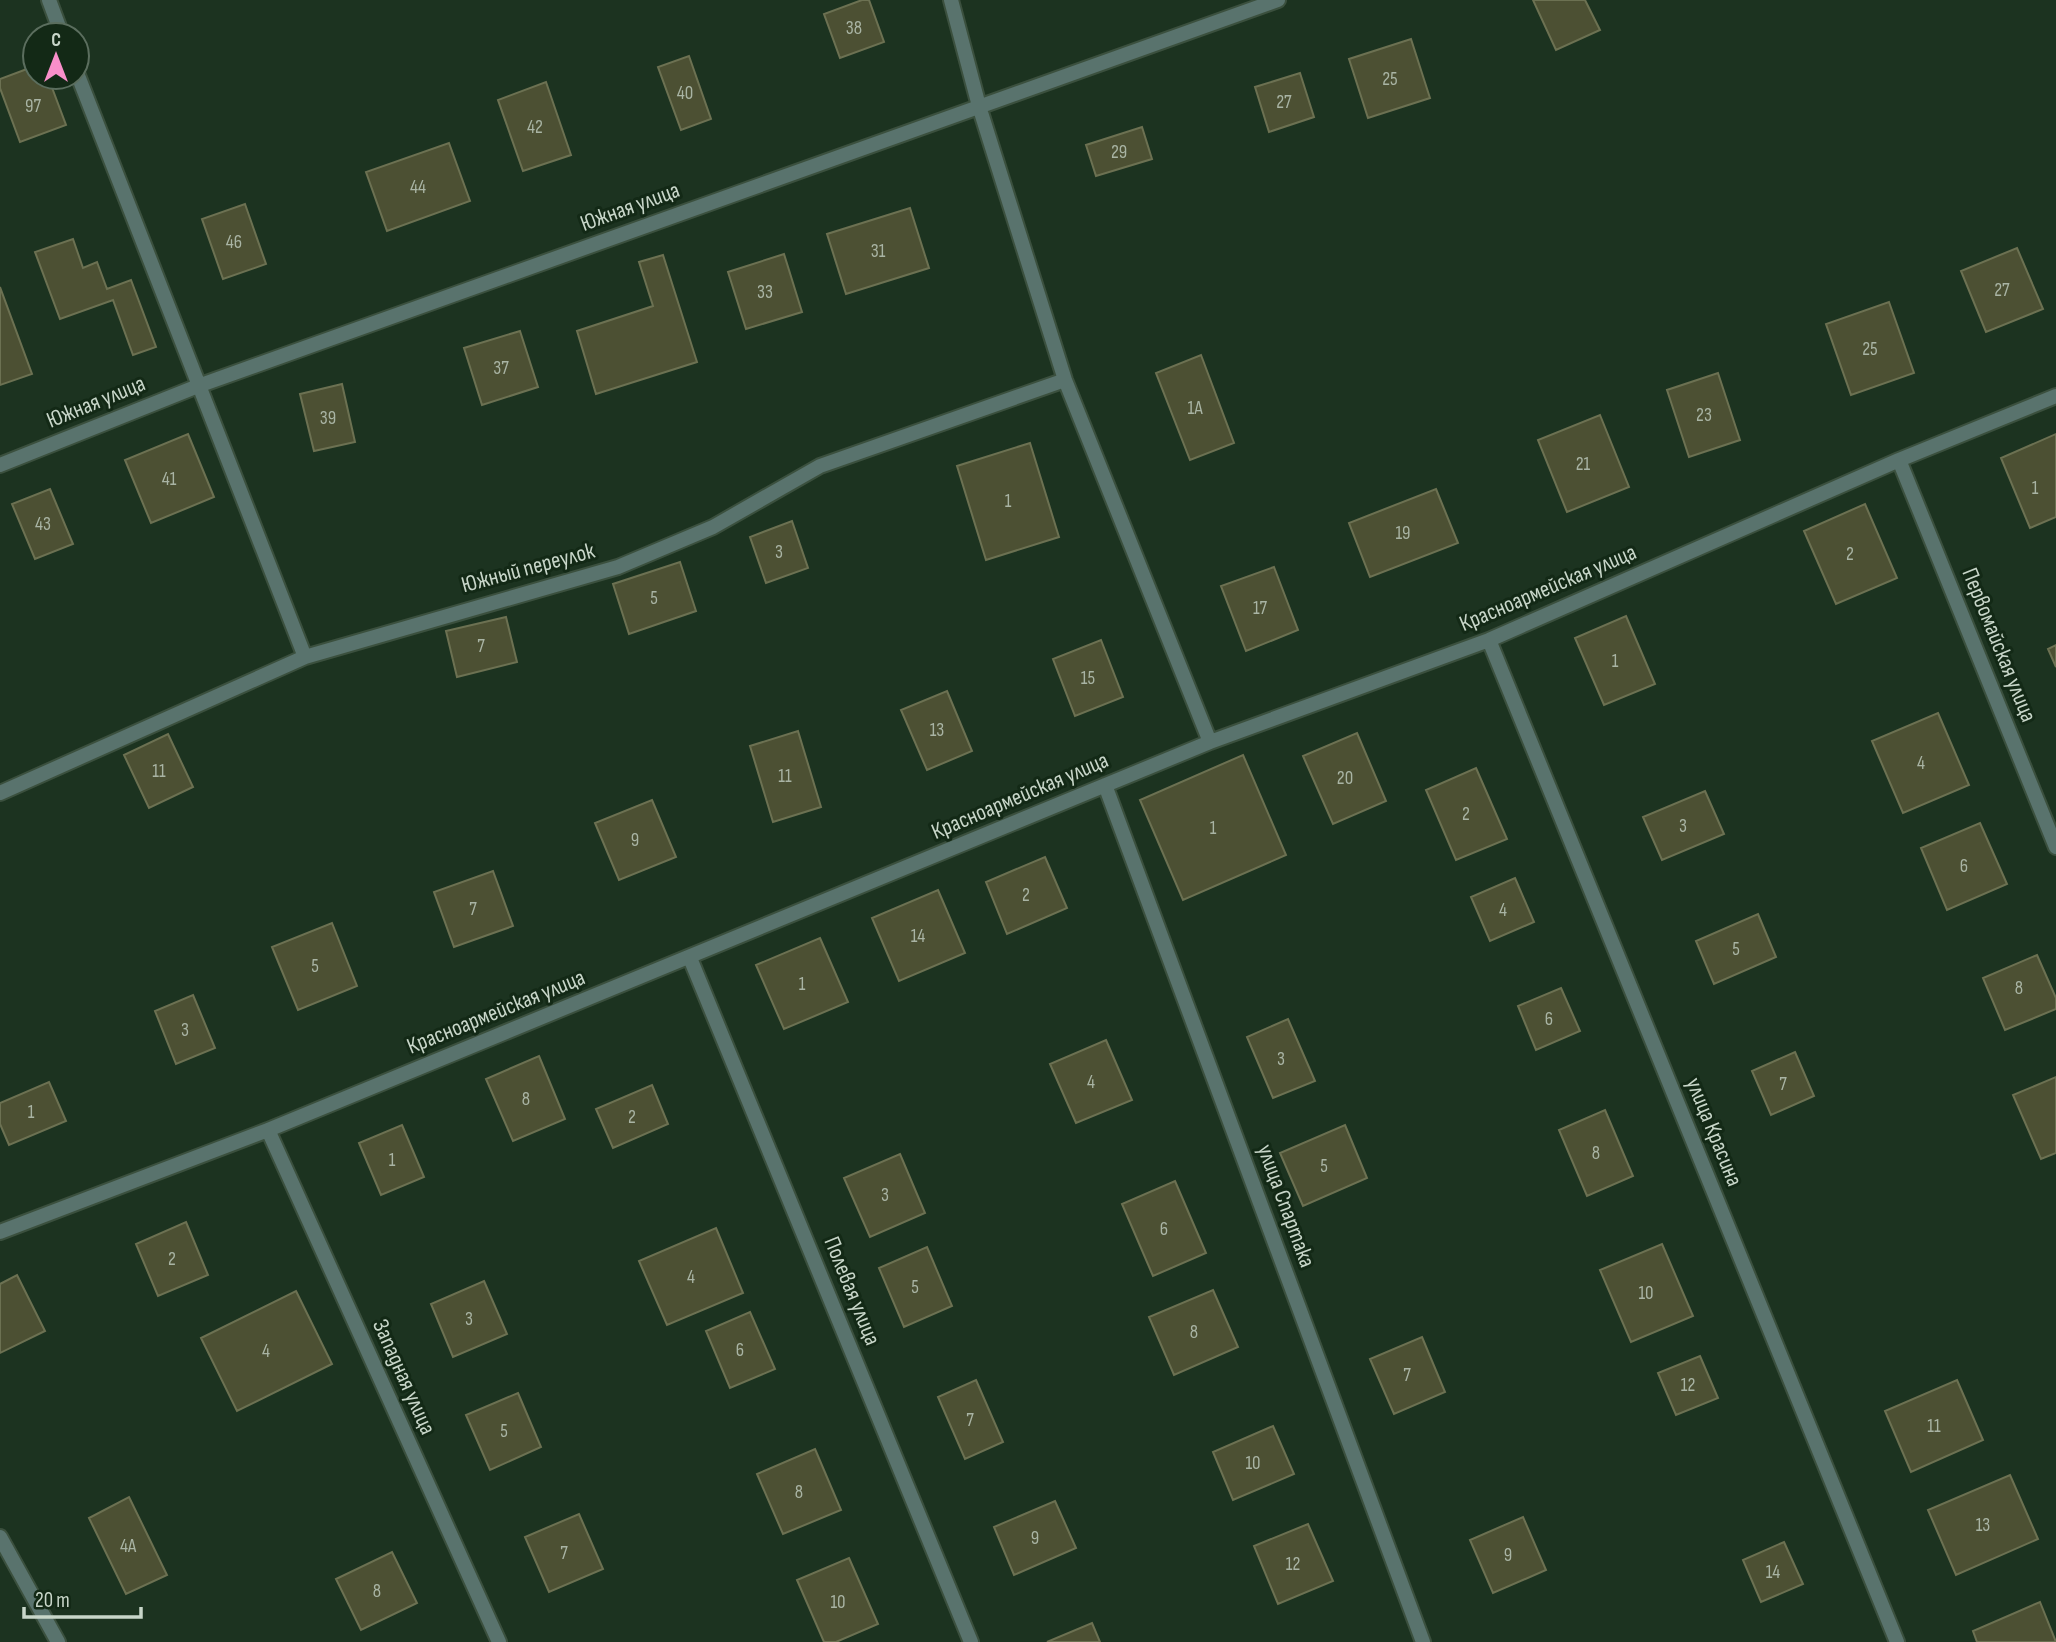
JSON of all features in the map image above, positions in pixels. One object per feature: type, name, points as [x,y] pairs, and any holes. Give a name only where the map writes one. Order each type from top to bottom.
[{"type":"street","points":[[49,0],[57,21]]},
{"type":"street","points":[[951,0],[979,106],[1065,380],[1210,742]]},
{"type":"street","name":"Южная улица","points":[[0,465],[198,386],[1278,0]]},
{"type":"street","points":[[84,91],[305,657]]},
{"type":"street","name":"Южный переулок","points":[[0,793],[305,657],[618,567],[713,527],[820,466],[1065,380]]},
{"type":"street","name":"Красноармейская улица","points":[[0,1232],[268,1130],[1210,742],[1489,640],[1899,460],[2056,396]]},
{"type":"street","name":"Первомайская улица","points":[[1899,460],[2056,847]]},
{"type":"street","name":"улица Красина","points":[[1489,640],[1897,1642]]},
{"type":"street","name":"улица Спартака","points":[[1105,785],[1423,1642]]},
{"type":"street","name":"Полевая улица","points":[[690,958],[971,1642]]},
{"type":"street","name":"Западная улица","points":[[268,1130],[499,1642]]},
{"type":"street","points":[[0,1538],[58,1642]]},
{"type":"building","points":[[869,0],[884,42],[840,58],[824,14]]},
{"type":"building","points":[[1533,0],[1585,0],[1600,30],[1556,50]]},
{"type":"building","points":[[1411,39],[1430,98],[1368,118],[1349,59]]},
{"type":"building","points":[[689,56],[711,119],[681,130],[658,67]]},
{"type":"building","points":[[21,71],[21,91],[53,91],[66,125],[20,142],[0,88],[0,79]]},
{"type":"building","points":[[1300,73],[1314,117],[1269,132],[1255,87]]},
{"type":"building","points":[[546,82],[571,155],[523,171],[498,100]]},
{"type":"building","points":[[1142,127],[1152,159],[1096,176],[1086,145]]},
{"type":"building","points":[[449,143],[470,201],[387,231],[366,172]]},
{"type":"building","points":[[245,204],[266,264],[223,279],[202,219]]},
{"type":"building","points":[[910,208],[929,268],[846,294],[827,234]]},
{"type":"building","points":[[73,239],[83,268],[97,262],[107,289],[131,280],[156,347],[133,355],[113,300],[60,319],[35,252]]},
{"type":"building","points":[[2017,248],[2043,309],[1986,332],[1961,271]]},
{"type":"building","points":[[784,254],[802,312],[746,329],[728,272]]},
{"type":"building","points":[[663,255],[697,362],[596,394],[577,331],[653,306],[639,262]]},
{"type":"building","points":[[0,287],[32,374],[0,385]]},
{"type":"building","points":[[1889,302],[1914,373],[1851,395],[1826,324]]},
{"type":"building","points":[[520,331],[538,387],[482,405],[464,348]]},
{"type":"building","points":[[1201,355],[1234,443],[1190,460],[1156,373]]},
{"type":"building","points":[[1718,373],[1740,440],[1689,457],[1667,390]]},
{"type":"building","points":[[342,384],[355,442],[314,451],[300,394]]},
{"type":"building","points":[[1600,415],[1629,487],[1567,512],[1538,440]]},
{"type":"building","points":[[188,434],[214,497],[151,523],[125,460]]},
{"type":"building","points":[[2056,434],[2056,517],[2030,528],[2001,458]]},
{"type":"building","points":[[1030,443],[1059,537],[986,560],[957,466]]},
{"type":"building","points":[[50,489],[73,544],[35,559],[12,504]]},
{"type":"building","points":[[1436,489],[1458,543],[1370,577],[1349,523]]},
{"type":"building","points":[[1865,504],[1897,578],[1836,604],[1804,531]]},
{"type":"building","points":[[792,521],[808,568],[766,583],[750,537]]},
{"type":"building","points":[[680,562],[696,611],[629,634],[613,584]]},
{"type":"building","points":[[1274,567],[1298,630],[1246,651],[1221,586]]},
{"type":"building","points":[[1626,616],[1655,684],[1604,705],[1575,638]]},
{"type":"building","points":[[506,617],[517,662],[457,677],[446,631]]},
{"type":"building","points":[[1101,640],[1123,697],[1075,716],[1053,659]]},
{"type":"building","points":[[2056,645],[2056,667],[2048,649]]},
{"type":"building","points":[[947,691],[972,751],[927,770],[901,710]]},
{"type":"building","points":[[1938,713],[1969,785],[1903,813],[1872,741]]},
{"type":"building","points":[[798,731],[821,807],[773,822],[750,746]]},
{"type":"building","points":[[1357,733],[1386,801],[1333,824],[1303,756]]},
{"type":"building","points":[[168,734],[193,787],[149,808],[124,755]]},
{"type":"building","points":[[1243,755],[1286,855],[1183,900],[1140,800]]},
{"type":"building","points":[[1476,768],[1507,839],[1456,860],[1426,790]]},
{"type":"building","points":[[1705,791],[1724,834],[1662,860],[1643,817]]},
{"type":"building","points":[[652,800],[676,857],[619,880],[595,823]]},
{"type":"building","points":[[1980,823],[2007,884],[1947,910],[1921,848]]},
{"type":"building","points":[[1045,857],[1067,908],[1007,934],[986,882]]},
{"type":"building","points":[[493,871],[513,926],[454,947],[434,892]]},
{"type":"building","points":[[1515,878],[1534,922],[1490,941],[1471,897]]},
{"type":"building","points":[[938,890],[965,953],[899,981],[872,918]]},
{"type":"building","points":[[1758,914],[1776,957],[1714,984],[1696,941]]},
{"type":"building","points":[[332,923],[357,986],[298,1010],[272,947]]},
{"type":"building","points":[[820,938],[848,1002],[784,1029],[756,965]]},
{"type":"building","points":[[2037,955],[2056,998],[2056,1009],[2005,1030],[1983,978]]},
{"type":"building","points":[[1561,988],[1580,1031],[1536,1050],[1518,1006]]},
{"type":"building","points":[[193,995],[215,1048],[176,1064],[155,1011]]},
{"type":"building","points":[[1288,1019],[1315,1081],[1273,1098],[1247,1037]]},
{"type":"building","points":[[1106,1040],[1132,1100],[1076,1123],[1050,1064]]},
{"type":"building","points":[[1795,1052],[1814,1096],[1771,1115],[1752,1071]]},
{"type":"building","points":[[539,1056],[565,1119],[513,1141],[486,1079]]},
{"type":"building","points":[[2056,1077],[2056,1153],[2041,1159],[2013,1095]]},
{"type":"building","points":[[49,1082],[66,1121],[9,1145],[0,1124],[0,1103]]},
{"type":"building","points":[[652,1085],[668,1124],[613,1148],[596,1109]]},
{"type":"building","points":[[1605,1110],[1633,1176],[1587,1196],[1559,1130]]},
{"type":"building","points":[[402,1125],[424,1177],[381,1195],[359,1143]]},
{"type":"building","points":[[1345,1125],[1367,1178],[1303,1206],[1280,1153]]},
{"type":"building","points":[[900,1154],[925,1213],[870,1237],[844,1178]]},
{"type":"building","points":[[1175,1181],[1206,1253],[1153,1276],[1122,1204]]},
{"type":"building","points":[[186,1222],[208,1275],[158,1296],[136,1244]]},
{"type":"building","points":[[716,1228],[743,1293],[667,1325],[639,1261]]},
{"type":"building","points":[[1662,1244],[1693,1316],[1631,1342],[1600,1270]]},
{"type":"building","points":[[927,1247],[952,1306],[904,1327],[879,1268]]},
{"type":"building","points":[[17,1275],[45,1331],[0,1353],[0,1284]]},
{"type":"building","points":[[484,1281],[507,1334],[453,1357],[431,1304]]},
{"type":"building","points":[[1213,1290],[1238,1347],[1174,1375],[1149,1317]]},
{"type":"building","points":[[296,1291],[332,1364],[237,1411],[201,1338]]},
{"type":"building","points":[[750,1312],[775,1369],[730,1388],[706,1331]]},
{"type":"building","points":[[1422,1337],[1445,1392],[1394,1414],[1370,1359]]},
{"type":"building","points":[[1700,1356],[1718,1398],[1676,1415],[1658,1373]]},
{"type":"building","points":[[976,1380],[1003,1442],[965,1459],[938,1397]]},
{"type":"building","points":[[1957,1380],[1983,1440],[1911,1472],[1885,1411]]},
{"type":"building","points":[[518,1393],[541,1447],[490,1470],[466,1415]]},
{"type":"building","points":[[1273,1426],[1294,1474],[1233,1500],[1213,1452]]},
{"type":"building","points":[[815,1449],[841,1510],[783,1534],[757,1474]]},
{"type":"building","points":[[2010,1475],[2038,1539],[1956,1575],[1928,1510]]},
{"type":"building","points":[[129,1497],[167,1575],[126,1594],[89,1518]]},
{"type":"building","points":[[1055,1501],[1076,1548],[1014,1575],[994,1527]]},
{"type":"building","points":[[579,1514],[603,1569],[549,1592],[525,1537]]},
{"type":"building","points":[[1523,1517],[1546,1570],[1493,1593],[1470,1540]]},
{"type":"building","points":[[1308,1524],[1333,1581],[1278,1604],[1254,1546]]},
{"type":"building","points":[[1784,1542],[1803,1584],[1761,1602],[1743,1560]]},
{"type":"building","points":[[392,1552],[417,1603],[361,1630],[336,1579]]},
{"type":"building","points":[[849,1558],[878,1624],[836,1642],[824,1642],[797,1580]]},
{"type":"building","points":[[2040,1602],[2056,1642],[1977,1642],[1973,1631]]},
{"type":"building","points":[[1092,1623],[1100,1642],[1047,1642]]}]
